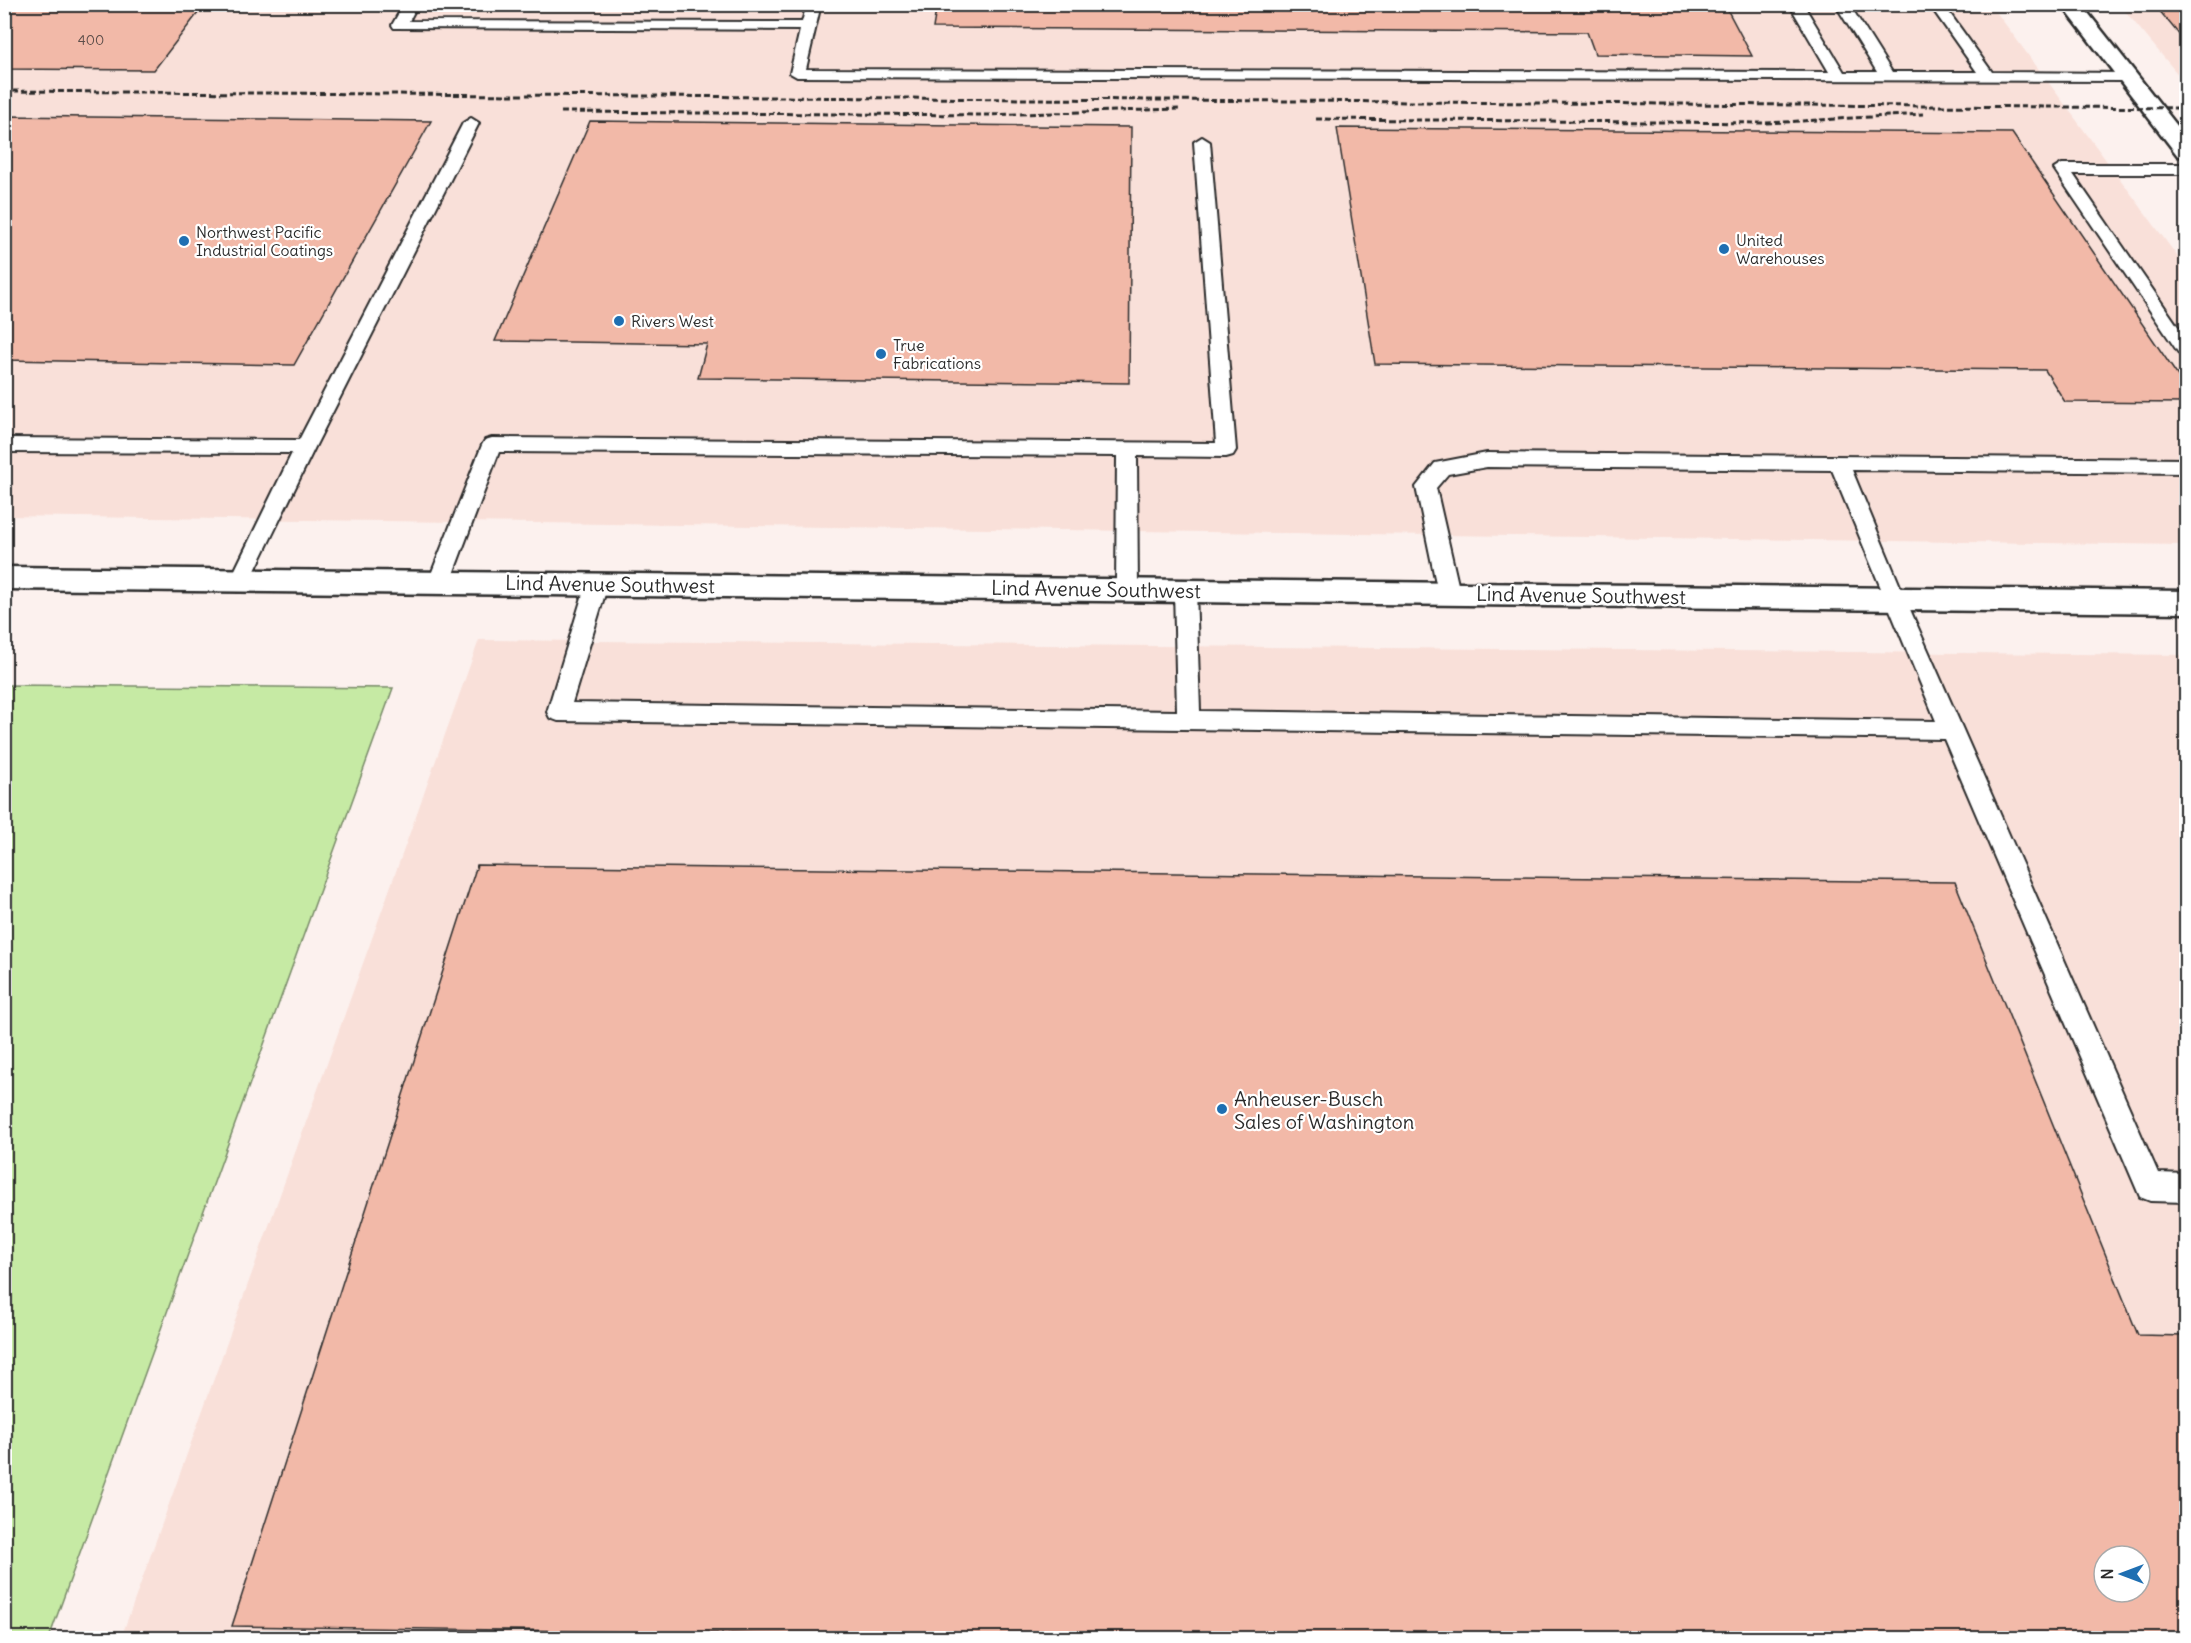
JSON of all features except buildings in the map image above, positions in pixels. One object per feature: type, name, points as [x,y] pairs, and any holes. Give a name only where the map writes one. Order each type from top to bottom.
[{"type":"main road","points":[[2070,4],[2187,151]]},
{"type":"main road","name":"Lind Avenue Southwest","points":[[4,578],[2187,602]]},
{"type":"lane","points":[[411,4],[399,25],[808,26]]},
{"type":"lane","points":[[814,4],[796,73],[2127,76]]},
{"type":"lane","points":[[1796,4],[1839,76]]},
{"type":"lane","points":[[1842,4],[1887,76]]},
{"type":"lane","points":[[1936,4],[1987,76]]},
{"type":"lane","points":[[241,580],[305,447],[471,123]]},
{"type":"lane","points":[[440,582],[492,446],[1226,450],[1202,142]]},
{"type":"lane","points":[[2187,170],[2062,169],[2187,351]]},
{"type":"lane","points":[[4,445],[305,447]]},
{"type":"lane","points":[[1126,449],[1127,590]]},
{"type":"lane","points":[[1449,593],[1426,487],[1442,468],[1487,460],[2187,466]]},
{"type":"lane","points":[[1839,463],[1894,598],[2150,1187],[2187,1188]]},
{"type":"lane","points":[[597,584],[558,712],[1952,730]]},
{"type":"lane","points":[[1185,590],[1190,720]]},
{"type":"shaded area","points":[[5,5],[1991,5],[2186,268],[2186,545],[5,516]]},
{"type":"shaded area","points":[[2120,5],[2186,5],[2186,84]]},
{"type":"shaded area","name":"Anheuser-Busch Sales of Washington","points":[[479,640],[2186,655],[2186,1638],[121,1638]]},
{"type":"green space","points":[[5,685],[393,688],[49,1638],[4,1638]]},
{"type":"railway","points":[[4,91],[2186,108]]},
{"type":"railway","points":[[561,112],[987,115],[1179,109]]},
{"type":"railway","points":[[1316,119],[1766,123],[1923,114]]},
{"type":"place","name":"Northwest Pacific Industrial Coatings","points":[[184,241]]},
{"type":"place","name":"United Warehouses","points":[[1724,249]]},
{"type":"place","name":"Rivers West","points":[[619,321]]},
{"type":"place","name":"True Fabrications","points":[[881,354]]},
{"type":"place","name":"Anheuser-Busch Sales of Washington","points":[[1222,1109]]}]
